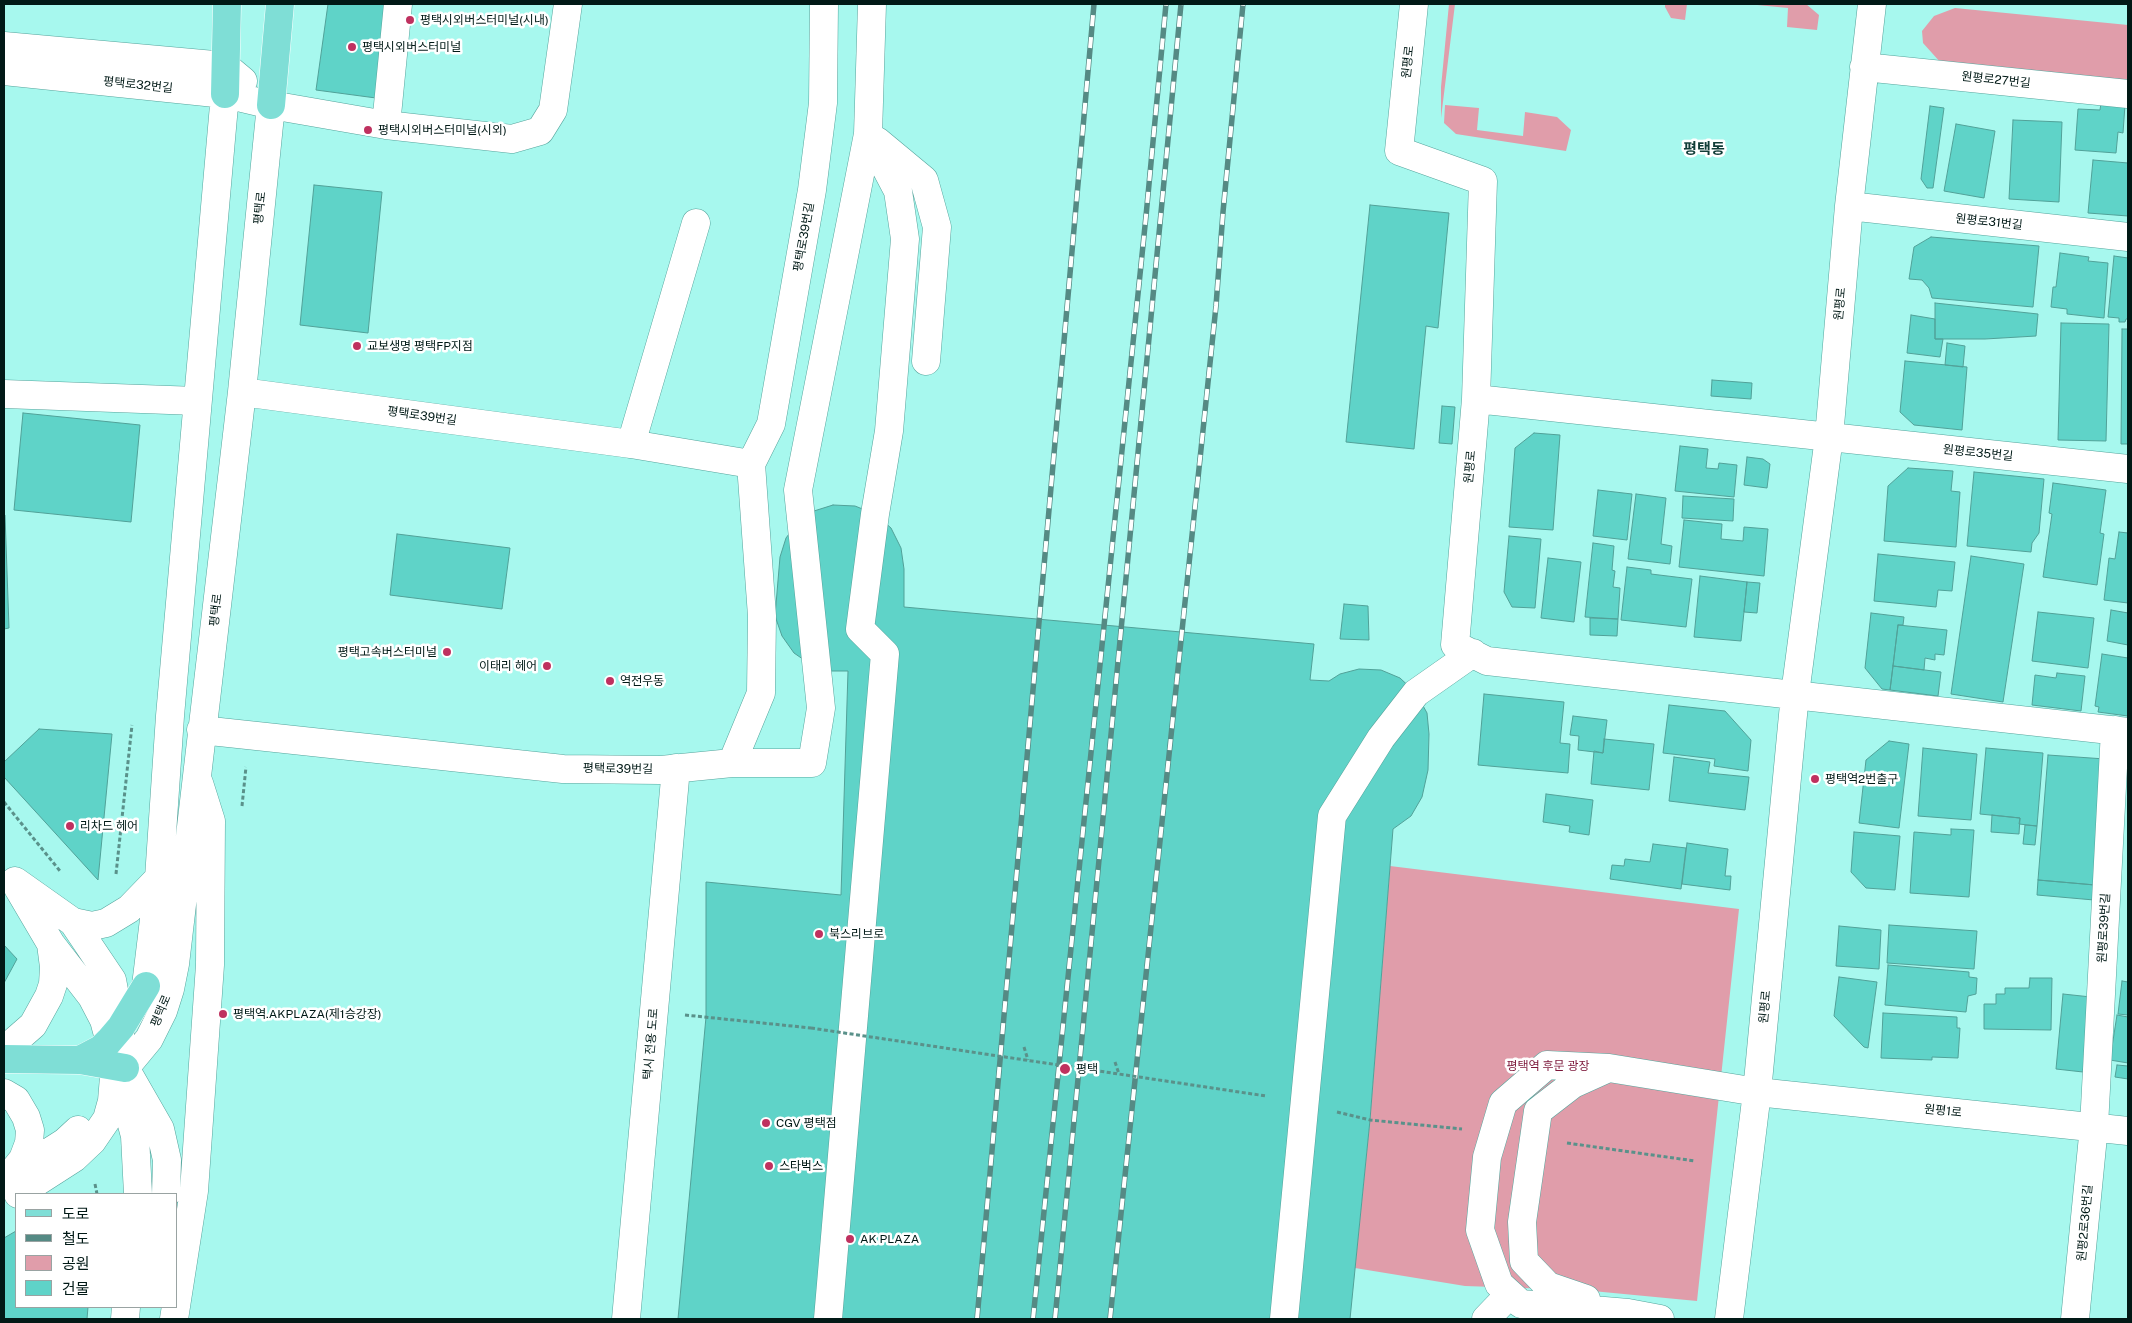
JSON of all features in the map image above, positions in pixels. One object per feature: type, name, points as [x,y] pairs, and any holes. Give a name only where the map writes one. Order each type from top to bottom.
[{"type":"main road","name":"평택로","points":[[225,94],[227,4]]},
{"type":"main road","name":"평택로","points":[[271,105],[280,4]]},
{"type":"main road","name":"평택로","points":[[117,1050],[146,986]]},
{"type":"main road","points":[[4,1059],[80,1060],[117,1050],[146,986]]},
{"type":"street","points":[[386,125],[398,4]]},
{"type":"street","name":"평택로32번길","points":[[4,71],[225,94],[271,105],[386,125],[512,139],[540,132],[553,110],[568,4]]},
{"type":"street","name":"평택로39번길","points":[[242,392],[631,444],[751,464],[771,424],[812,190],[823,102],[824,4]]},
{"type":"street","points":[[828,1319],[885,654],[860,628],[875,514],[889,431],[905,239],[898,191],[868,134],[872,4]]},
{"type":"street","name":"원평로","points":[[1414,4],[1399,151],[1483,181],[1476,399],[1456,645],[1487,661],[1795,694]]},
{"type":"street","name":"원평로","points":[[1730,1319],[1757,1092],[1795,694],[1829,437],[1849,206],[1872,4]]},
{"type":"street","points":[[4,46],[225,66],[271,105]]},
{"type":"street","name":"원평로27번길","points":[[1864,67],[2128,94]]},
{"type":"street","name":"평택로","points":[[146,986],[159,878],[170,716],[225,94]]},
{"type":"street","name":"평택로","points":[[117,1050],[149,1039],[163,1012],[175,964],[242,392],[271,105]]},
{"type":"street","points":[[868,134],[924,180],[937,227],[926,361]]},
{"type":"street","name":"평택로39번길","points":[[202,730],[564,769],[661,770],[732,763],[812,763],[821,708],[798,490],[868,134]]},
{"type":"street","name":"원평로31번길","points":[[1849,206],[2128,237]]},
{"type":"street","points":[[631,444],[696,223]]},
{"type":"street","points":[[4,394],[197,401]]},
{"type":"street","name":"원평로35번길","points":[[1476,399],[2128,469]]},
{"type":"street","points":[[732,763],[761,693],[762,616],[751,464]]},
{"type":"street","points":[[1284,1319],[1332,816],[1380,738],[1416,693],[1473,653]]},
{"type":"street","name":"원평로39번길","points":[[1795,694],[2122,731],[2094,1126]]},
{"type":"street","name":"택시 전용 도로","points":[[626,1319],[676,768]]},
{"type":"street","points":[[178,1293],[194,1191],[210,965],[211,821],[196,772]]},
{"type":"street","points":[[9,875],[73,922],[112,980],[117,1050],[135,1136],[138,1193]]},
{"type":"street","points":[[9,875],[51,944],[92,997],[117,1050],[160,1129],[167,1160],[166,1193]]},
{"type":"street","points":[[73,922],[92,926],[106,923],[129,909],[159,878]]},
{"type":"street","points":[[4,1049],[32,1025],[49,996],[53,984],[54,967],[51,944]]},
{"type":"street","points":[[13,1193],[85,1124],[105,1096],[117,1050]]},
{"type":"street","name":"원평1로","points":[[1510,1294],[1499,1284],[1480,1230],[1487,1157],[1503,1103],[1547,1065],[1609,1068],[1757,1092],[2128,1131]]},
{"type":"street","points":[[1609,1068],[1573,1084],[1538,1111],[1522,1222],[1524,1261],[1548,1286],[1628,1313]]},
{"type":"street","points":[[4,1093],[16,1100],[26,1117],[30,1130],[29,1143],[13,1193]]},
{"type":"street","name":"원평2로36번길","points":[[2076,1319],[2094,1126]]},
{"type":"street","points":[[13,1193],[46,1193]]},
{"type":"street","points":[[1486,1319],[1510,1294],[1521,1304],[1628,1313],[1660,1319]]},
{"type":"path","points":[[116,879],[132,725]]},
{"type":"path","points":[[4,802],[65,876]]},
{"type":"path","points":[[706,1017],[811,1028],[1276,1098]]},
{"type":"path","points":[[1024,1047],[1028,1060]]},
{"type":"path","points":[[1115,1062],[1119,1074]]},
{"type":"path","points":[[1332,1111],[1370,1120],[1494,1132]]},
{"type":"path","points":[[1564,1142],[1695,1162]]},
{"type":"green space","points":[[1449,4],[1455,4],[1441,118],[1441,87]]},
{"type":"green space","points":[[1665,4],[1687,4],[1685,20],[1671,18]]},
{"type":"green space","points":[[1747,4],[1806,4],[1819,15],[1817,30],[1787,27],[1788,8]]},
{"type":"green space","points":[[1955,8],[2128,25],[2128,82],[1941,63],[1923,43],[1922,31],[1934,16]]},
{"type":"green space","points":[[1445,105],[1479,108],[1477,130],[1523,136],[1525,112],[1557,117],[1571,130],[1566,151],[1456,134],[1444,123]]},
{"type":"green space","name":"평택역 후문 광장","points":[[1390,866],[1739,909],[1697,1301],[1582,1290],[1465,1286],[1355,1268],[1370,1120]]},
{"type":"building","name":"평택시외버스터미널","points":[[328,4],[388,4],[376,98],[316,90]]},
{"type":"building","points":[[2101,103],[2125,105],[2123,133],[2118,132],[2116,153],[2075,150],[2078,109],[2100,110]]},
{"type":"building","points":[[1930,106],[1944,108],[1933,188],[1927,188],[1921,179]]},
{"type":"building","points":[[2013,120],[2062,122],[2059,202],[2009,199]]},
{"type":"building","points":[[1956,124],[1995,131],[1984,198],[1944,191]]},
{"type":"building","points":[[2093,160],[2128,163],[2128,216],[2088,213]]},
{"type":"building","points":[[314,185],[382,192],[368,333],[300,325]]},
{"type":"building","points":[[1370,205],[1449,213],[1438,328],[1426,326],[1414,449],[1346,442]]},
{"type":"building","points":[[1931,237],[2039,246],[2033,307],[1932,298],[1929,288],[1922,280],[1909,279],[1914,247]]},
{"type":"building","points":[[2060,253],[2089,257],[2088,261],[2108,263],[2104,318],[2067,314],[2067,309],[2051,307],[2053,287],[2056,287]]},
{"type":"building","points":[[2114,256],[2128,258],[2128,319],[2125,322],[2119,322],[2119,318],[2108,317]]},
{"type":"building","points":[[1935,303],[2038,314],[2036,336],[1935,339]]},
{"type":"building","points":[[1911,315],[1935,319],[1935,339],[1943,339],[1940,357],[1907,353]]},
{"type":"building","points":[[2061,323],[2109,324],[2106,441],[2058,440]]},
{"type":"building","points":[[2122,329],[2128,329],[2128,444],[2121,444]]},
{"type":"building","points":[[1947,343],[1965,346],[1963,367],[1945,365]]},
{"type":"building","points":[[1905,361],[1967,367],[1962,430],[1914,425],[1900,412]]},
{"type":"building","points":[[1712,380],[1752,383],[1751,399],[1711,396]]},
{"type":"building","points":[[1442,406],[1455,407],[1452,444],[1439,443]]},
{"type":"building","points":[[23,413],[140,425],[131,522],[14,510]]},
{"type":"building","points":[[1534,433],[1560,435],[1553,530],[1509,527],[1515,448]]},
{"type":"building","points":[[1680,446],[1708,449],[1706,468],[1718,469],[1719,463],[1737,465],[1734,497],[1675,491]]},
{"type":"building","points":[[1747,457],[1763,459],[1770,464],[1767,488],[1744,485]]},
{"type":"building","points":[[1908,468],[1953,471],[1951,491],[1960,492],[1956,547],[1884,541],[1888,486]]},
{"type":"building","points":[[1974,472],[2044,479],[2039,533],[2032,543],[2031,552],[1967,546]]},
{"type":"building","points":[[2053,483],[2106,490],[2100,533],[2104,534],[2097,585],[2043,577],[2052,514],[2049,513]]},
{"type":"building","points":[[1598,490],[1632,494],[1627,540],[1593,536]]},
{"type":"building","points":[[1636,494],[1666,498],[1661,544],[1672,546],[1670,564],[1628,559]]},
{"type":"building","points":[[1683,496],[1734,499],[1733,521],[1682,518]]},
{"type":"building","points":[[833,505],[855,506],[875,514],[891,528],[901,548],[904,569],[904,607],[1314,644],[1310,680],[1329,681],[1340,674],[1359,669],[1381,670],[1400,678],[1416,693],[1427,713],[1429,734],[1428,770],[1422,797],[1411,816],[1393,829],[1370,1120],[1350,1319],[678,1319],[706,1017],[706,882],[841,895],[848,671],[828,671],[810,664],[794,653],[782,636],[775,616],[780,557],[786,538],[798,522],[814,511]]},
{"type":"building","points":[[4,515],[9,628],[4,629]]},
{"type":"building","points":[[1684,520],[1722,524],[1721,539],[1743,541],[1744,527],[1768,529],[1764,576],[1679,567]]},
{"type":"building","points":[[2119,532],[2128,533],[2128,603],[2104,600],[2109,558],[2115,559]]},
{"type":"building","points":[[397,534],[510,548],[502,609],[390,595]]},
{"type":"building","points":[[1509,536],[1541,539],[1535,608],[1512,607],[1504,592]]},
{"type":"building","points":[[1593,543],[1614,546],[1612,570],[1615,571],[1613,587],[1620,588],[1618,619],[1585,617]]},
{"type":"building","points":[[1878,554],[1955,562],[1952,591],[1938,590],[1936,607],[1874,601]]},
{"type":"building","points":[[1971,556],[2024,564],[2003,702],[1951,694]]},
{"type":"building","points":[[1548,558],[1581,562],[1574,622],[1541,618]]},
{"type":"building","points":[[1627,567],[1651,570],[1651,574],[1692,579],[1686,627],[1621,620]]},
{"type":"building","points":[[1700,576],[1747,582],[1741,641],[1694,637]]},
{"type":"building","points":[[1747,582],[1760,583],[1757,613],[1744,612]]},
{"type":"building","points":[[1344,604],[1368,606],[1369,640],[1340,639]]},
{"type":"building","points":[[2111,610],[2128,613],[2128,645],[2107,641]]},
{"type":"building","points":[[2038,612],[2094,618],[2088,668],[2032,661]]},
{"type":"building","points":[[1871,613],[1904,617],[1903,625],[1898,625],[1890,690],[1882,689],[1865,668]]},
{"type":"building","points":[[1590,618],[1618,619],[1617,636],[1590,635]]},
{"type":"building","points":[[1898,625],[1947,630],[1944,655],[1935,654],[1935,660],[1925,658],[1924,670],[1893,666]]},
{"type":"building","points":[[2102,654],[2128,658],[2128,716],[2098,712],[2099,707],[2095,706]]},
{"type":"building","points":[[1893,666],[1941,672],[1938,696],[1890,690]]},
{"type":"building","points":[[2057,673],[2085,676],[2081,711],[2032,705],[2035,675],[2056,678]]},
{"type":"building","points":[[1484,694],[1564,702],[1560,743],[1570,744],[1568,773],[1478,765]]},
{"type":"building","points":[[1669,705],[1725,711],[1751,740],[1748,771],[1714,766],[1715,759],[1663,753]]},
{"type":"building","points":[[1573,716],[1607,720],[1603,753],[1578,750],[1579,736],[1570,735]]},
{"type":"building","points":[[39,729],[112,734],[98,880],[4,777],[4,762]]},
{"type":"building","points":[[1604,739],[1654,744],[1649,790],[1591,784],[1594,751],[1603,753]]},
{"type":"building","points":[[1889,741],[1909,744],[1899,828],[1859,823],[1866,760]]},
{"type":"building","points":[[1923,748],[1977,754],[1971,820],[1918,816]]},
{"type":"building","points":[[1986,748],[2043,753],[2037,826],[2019,824],[2020,818],[1980,814]]},
{"type":"building","points":[[2048,755],[2105,759],[2095,885],[2038,880]]},
{"type":"building","points":[[1674,757],[1710,762],[1708,773],[1749,777],[1745,810],[1669,801]]},
{"type":"building","points":[[1546,794],[1593,800],[1589,835],[1569,832],[1570,826],[1543,822]]},
{"type":"building","points":[[1992,815],[2020,818],[2019,834],[1991,832]]},
{"type":"building","points":[[2025,825],[2037,826],[2035,845],[2023,844]]},
{"type":"building","points":[[1951,829],[1974,830],[1969,897],[1910,893],[1914,832],[1951,835]]},
{"type":"building","points":[[1854,832],[1900,836],[1895,890],[1866,888],[1851,872]]},
{"type":"building","points":[[1687,843],[1728,849],[1725,876],[1731,876],[1730,890],[1682,884]]},
{"type":"building","points":[[1653,844],[1686,848],[1681,889],[1610,879],[1612,865],[1624,866],[1625,859],[1650,862]]},
{"type":"building","points":[[2038,880],[2095,885],[2094,900],[2037,895]]},
{"type":"building","points":[[1889,925],[1977,931],[1974,969],[1887,963]]},
{"type":"building","points":[[1839,926],[1881,930],[1879,969],[1836,966]]},
{"type":"building","points":[[4,945],[17,959],[4,983]]},
{"type":"building","points":[[1888,965],[1969,972],[1969,977],[1977,978],[1976,994],[1968,996],[1966,1012],[1885,1005]]},
{"type":"building","points":[[1839,977],[1877,982],[1868,1048],[1864,1047],[1834,1016]]},
{"type":"building","points":[[2030,978],[2052,978],[2051,1030],[1984,1029],[1984,1004],[1996,1004],[1996,994],[2005,994],[2005,988],[2029,988]]},
{"type":"building","points":[[2122,981],[2128,982],[2128,1015],[2118,1014]]},
{"type":"building","points":[[2063,994],[2091,997],[2083,1072],[2056,1069]]},
{"type":"building","points":[[1883,1013],[1957,1017],[1957,1028],[1960,1028],[1958,1058],[1932,1057],[1932,1060],[1881,1058]]},
{"type":"building","points":[[2117,1015],[2128,1017],[2128,1063],[2110,1060]]},
{"type":"building","points":[[2117,1065],[2128,1066],[2128,1079],[2115,1077]]},
{"type":"building","points":[[15,1232],[15,1308],[88,1308],[87,1319],[4,1319],[4,1238]]},
{"type":"railway","points":[[977,1319],[1094,4]]},
{"type":"railway","points":[[1033,1319],[1166,4]]},
{"type":"railway","points":[[1055,1319],[1181,4]]},
{"type":"railway","points":[[1110,1319],[1216,306],[1243,4]]},
{"type":"place","name":"평택시외버스터미널(시내)","points":[[410,20]]},
{"type":"place","name":"평택시외버스터미널","points":[[352,47]]},
{"type":"place","name":"평택시외버스터미널(시외)","points":[[368,130]]},
{"type":"place","name":"교보생명 평택FP지점","points":[[357,346]]},
{"type":"place","name":"평택고속버스터미널","points":[[447,652]]},
{"type":"place","name":"이태리 헤어","points":[[547,666]]},
{"type":"place","name":"역전우동","points":[[610,681]]},
{"type":"place","name":"평택역2번출구","points":[[1815,779]]},
{"type":"place","name":"리차드 헤어","points":[[70,826]]},
{"type":"place","name":"북스리브로","points":[[819,934]]},
{"type":"place","name":"평택역.AKPLAZA(제1승강장)","points":[[223,1014]]},
{"type":"place","name":"평택","points":[[1065,1069]]},
{"type":"place","name":"CGV 평택점","points":[[766,1123]]},
{"type":"place","name":"스타벅스","points":[[769,1166]]},
{"type":"place","name":"AK PLAZA","points":[[850,1239]]},
{"type":"district","name":"평택동","points":[[1704,149]]}]
